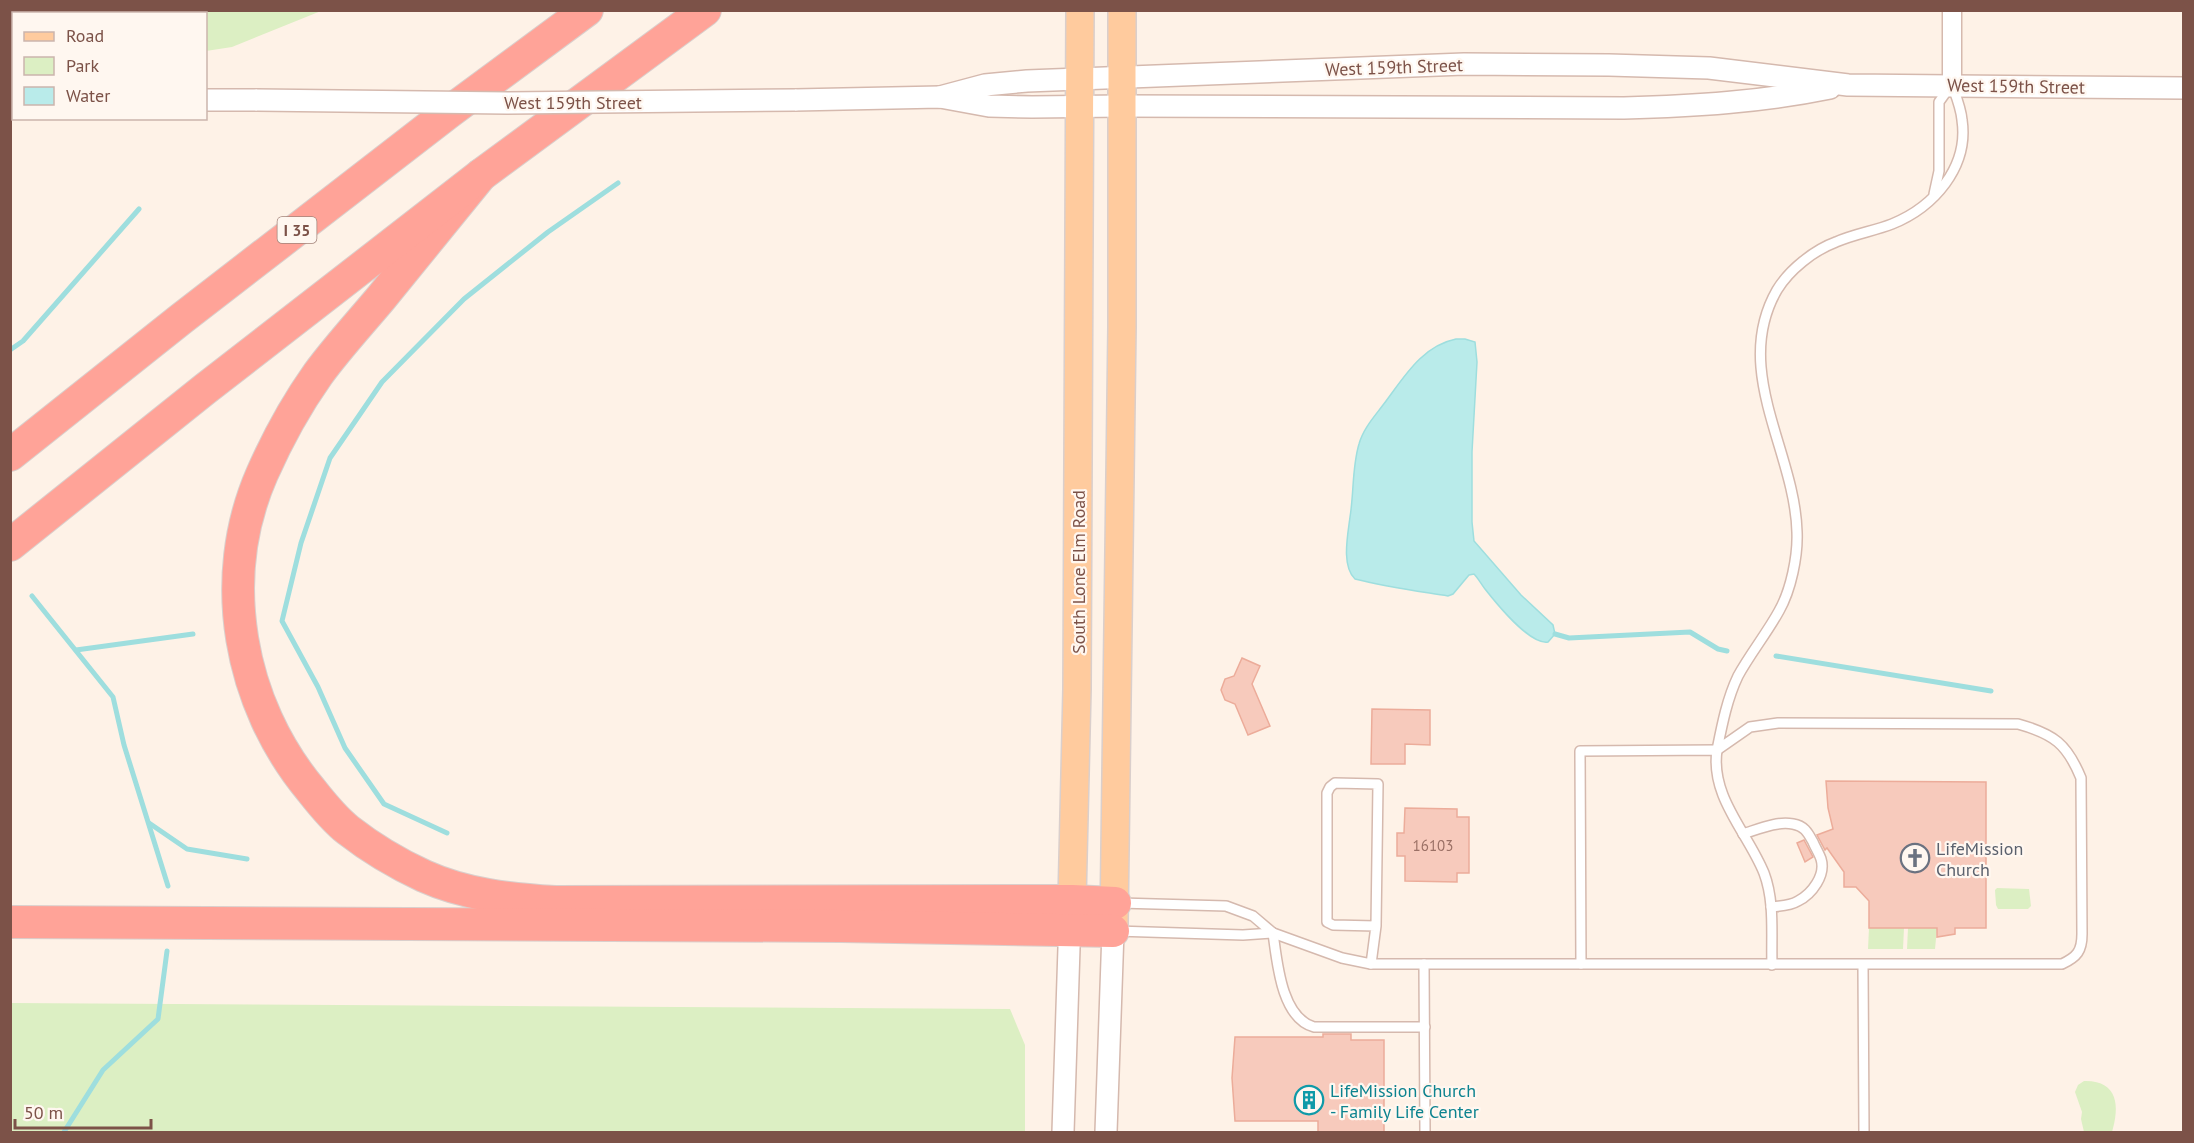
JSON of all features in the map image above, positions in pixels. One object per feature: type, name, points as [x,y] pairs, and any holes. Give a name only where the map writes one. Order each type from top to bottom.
[{"type":"highway","name":"I 35","points":[[10,455],[181,319],[449,112],[587,10]]},
{"type":"highway","points":[[10,545],[205,389],[482,176],[705,10]]},
{"type":"highway","points":[[482,176],[317,376],[276,443],[252,503],[239,564],[238,597],[245,657],[265,720],[280,749],[298,775],[347,829],[371,846],[426,877],[490,896],[555,902],[1114,917]]},
{"type":"highway","points":[[10,922],[1070,915]]},
{"type":"main road","name":"South Lone Elm Road","points":[[1070,915],[1077,678],[1080,10]]},
{"type":"main road","points":[[1114,917],[1123,105],[1122,10]]},
{"type":"street","points":[[1952,10],[1952,85]]},
{"type":"street","name":"West 159th Street","points":[[940,97],[985,85],[1080,78],[1464,64],[1709,68],[1848,85],[2184,88]]},
{"type":"street","name":"West 159th Street","points":[[207,100],[507,103],[940,97],[989,106],[1624,108],[1706,105],[1782,98],[1848,85]]},
{"type":"street","name":"South Lone Elm Road","points":[[1063,1132],[1070,915]]},
{"type":"street","points":[[1106,1132],[1114,917]]},
{"type":"lane","points":[[1934,196],[1939,171],[1940,102],[1952,85]]},
{"type":"lane","points":[[1772,965],[1770,894],[1764,874],[1729,809],[1719,780],[1716,758],[1727,705],[1738,676],[1781,608],[1789,585],[1797,534],[1791,488],[1762,380],[1760,357],[1762,334],[1766,315],[1778,290],[1792,272],[1812,255],[1834,242],[1893,224],[1918,210],[1948,180],[1962,152],[1963,121],[1952,85]]},
{"type":"lane","points":[[1114,917],[1226,906],[1253,916],[1273,933],[1342,958],[1371,964],[1772,965],[2062,964],[2074,958],[2082,947],[2083,797],[2081,778],[2074,759],[2054,737],[2038,729],[2018,724],[1778,723],[1750,727],[1717,750],[1580,751],[1581,964]]},
{"type":"lane","points":[[1371,964],[1376,926],[1378,784],[1335,783],[1327,793],[1327,922],[1333,925],[1376,926]]},
{"type":"lane","points":[[1743,834],[1774,824],[1802,826],[1807,831],[1821,859],[1820,876],[1808,894],[1786,906],[1771,907]]},
{"type":"lane","points":[[1114,917],[1243,935],[1273,933]]},
{"type":"lane","points":[[1273,933],[1285,997],[1298,1017],[1307,1025],[1314,1027],[1425,1027]]},
{"type":"lane","points":[[1424,964],[1425,1132]]},
{"type":"lane","points":[[1863,965],[1864,1132]]},
{"type":"green space","points":[[108,10],[321,11],[232,47],[207,51],[207,12],[108,12]]},
{"type":"green space","points":[[1997,888],[2029,889],[2031,906],[2028,909],[1998,909],[1995,890]]},
{"type":"green space","points":[[1869,928],[1904,928],[1903,949],[1868,949]]},
{"type":"green space","points":[[1908,928],[1937,928],[1935,949],[1907,949]]},
{"type":"green space","points":[[11,1003],[1010,1009],[1025,1045],[1025,1132],[11,1132]]},
{"type":"green space","points":[[2084,1081],[2104,1085],[2114,1096],[2116,1113],[2112,1132],[2084,1132],[2082,1112],[2075,1092],[2078,1085]]},
{"type":"water","points":[[1456,339],[1475,342],[1477,362],[1472,452],[1474,541],[1521,595],[1553,625],[1555,634],[1548,642],[1532,637],[1514,622],[1474,574],[1469,575],[1453,594],[1448,596],[1355,579],[1348,566],[1347,541],[1354,471],[1363,433],[1414,365],[1433,349]]},
{"type":"building","points":[[1242,658],[1260,666],[1252,684],[1270,726],[1248,735],[1235,704],[1225,700],[1221,690],[1225,679],[1234,676]]},
{"type":"building","points":[[1372,709],[1430,710],[1430,745],[1405,744],[1405,764],[1371,764]]},
{"type":"building","name":"LifeMission Church","points":[[1826,781],[1986,782],[1986,928],[1955,928],[1955,934],[1937,937],[1937,928],[1869,928],[1869,901],[1856,887],[1844,887],[1844,872],[1827,848],[1825,850],[1817,835],[1833,829],[1828,808]]},
{"type":"building","points":[[1405,808],[1457,809],[1457,817],[1469,817],[1469,873],[1457,873],[1457,882],[1405,881],[1405,856],[1397,856],[1397,833],[1404,833]]},
{"type":"building","points":[[1804,840],[1813,857],[1805,862],[1797,843]]},
{"type":"building","name":"LifeMission Church - Family Life Center","points":[[1323,1034],[1351,1034],[1351,1040],[1384,1040],[1384,1132],[1318,1132],[1318,1121],[1235,1121],[1232,1078],[1235,1037],[1323,1037]]},
{"type":"waterway","points":[[447,833],[384,804],[345,748],[318,687],[282,621],[301,543],[330,458],[382,382],[464,299],[548,232],[618,183]]},
{"type":"waterway","points":[[10,350],[23,341],[139,209]]},
{"type":"waterway","points":[[32,596],[113,697],[124,745],[168,886]]},
{"type":"waterway","points":[[1555,634],[1569,638],[1690,632],[1718,649],[1727,651]]},
{"type":"waterway","points":[[76,650],[193,634]]},
{"type":"waterway","points":[[1776,656],[1991,691]]},
{"type":"waterway","points":[[149,823],[187,849],[247,859]]},
{"type":"waterway","points":[[64,1132],[103,1070],[158,1019],[167,951]]},
{"type":"place","name":"LifeMission Church","points":[[1915,858]]},
{"type":"place","name":"LifeMission Church - Family Life Center","points":[[1309,1100]]}]
